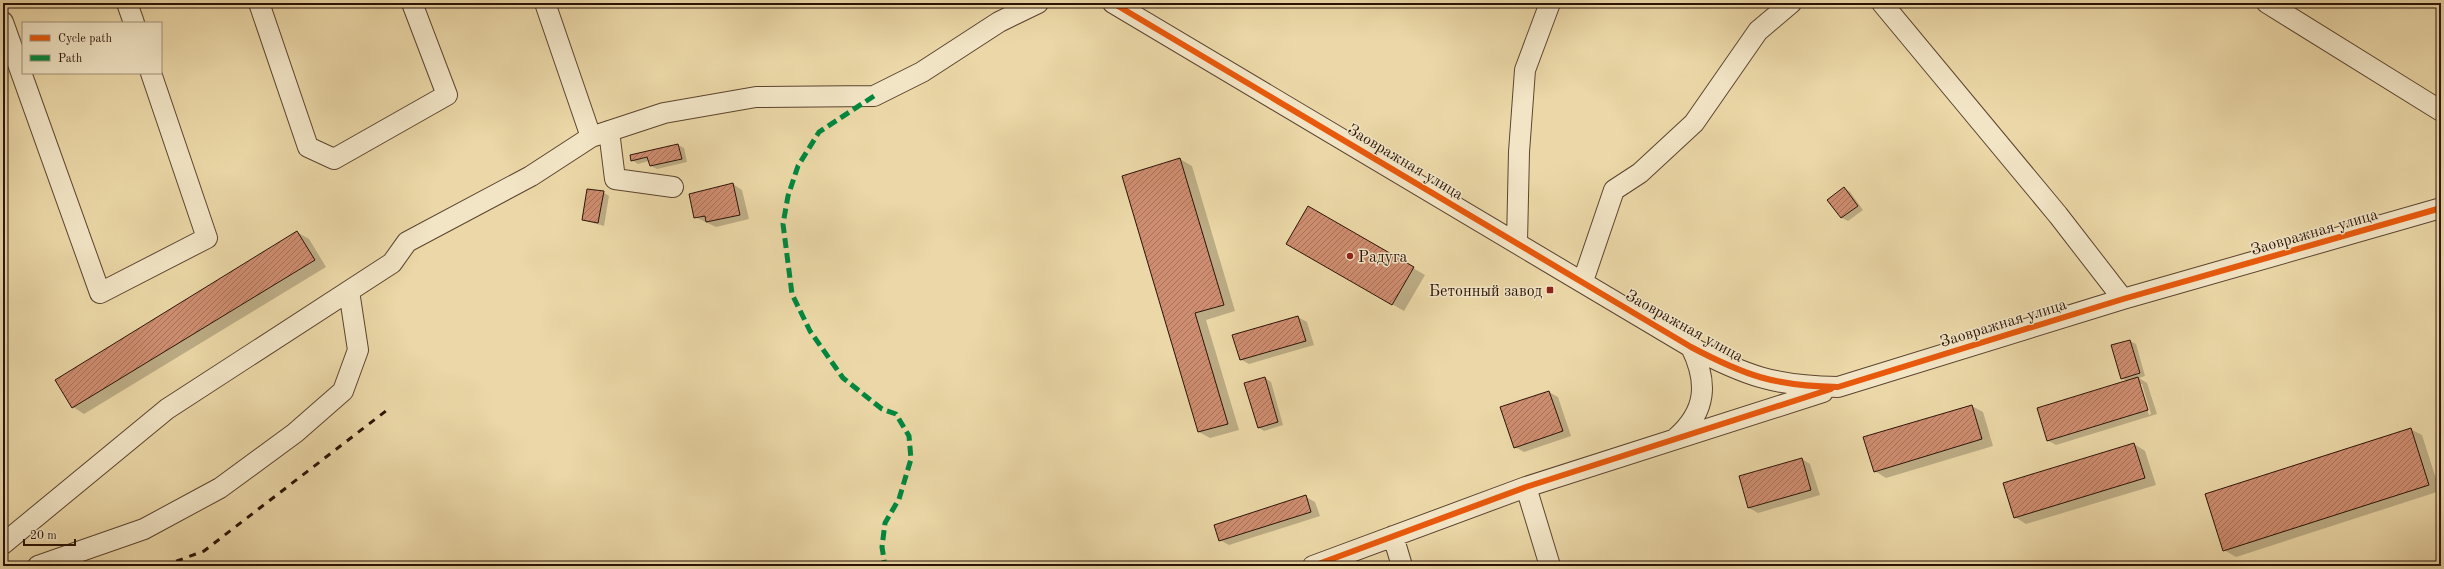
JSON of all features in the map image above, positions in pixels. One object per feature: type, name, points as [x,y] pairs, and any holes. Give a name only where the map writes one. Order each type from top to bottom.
[{"type":"street","points":[[127,3],[134,22]]},
{"type":"street","points":[[259,3],[308,147],[334,159],[447,95],[412,3]]},
{"type":"street","points":[[545,3],[600,134],[615,179],[673,187]]},
{"type":"street","points":[[3,544],[167,409],[392,263],[407,242],[531,176],[600,134],[664,113],[756,96],[874,96],[922,72],[999,22],[1038,3]]},
{"type":"street","name":"Заовражная улица","points":[[1113,3],[1583,281],[1691,347],[1732,369],[1768,380],[1802,386],[1838,387],[2123,299],[2441,208]]},
{"type":"street","points":[[1517,242],[1518,152],[1525,70],[1550,3]]},
{"type":"street","points":[[1583,281],[1614,190],[1640,173],[1694,123],[1758,32],[1791,3]]},
{"type":"street","points":[[1882,3],[2058,215],[2123,299]]},
{"type":"street","points":[[2267,3],[2441,111]]},
{"type":"street","points":[[3,22],[100,293],[207,238],[151,74]]},
{"type":"street","points":[[38,566],[144,530],[220,488],[302,428],[343,391],[358,350],[349,291]]},
{"type":"street","points":[[1675,439],[1688,427],[1698,409],[1703,388],[1700,367],[1691,347]]},
{"type":"street","points":[[1314,566],[1526,487],[1838,387]]},
{"type":"street","points":[[1526,487],[1550,566]]},
{"type":"street","points":[[1393,536],[1402,566]]},
{"type":"building","points":[[678,144],[682,159],[650,166],[647,157],[631,161],[630,155]]},
{"type":"building","points":[[1180,158],[1224,305],[1195,313],[1228,424],[1198,432],[1122,176]]},
{"type":"building","points":[[733,183],[740,215],[706,222],[705,216],[694,218],[689,194]]},
{"type":"building","points":[[1844,187],[1858,206],[1841,218],[1827,200]]},
{"type":"building","points":[[587,189],[604,191],[598,223],[582,220]]},
{"type":"building","name":"Радуга","points":[[1308,206],[1414,267],[1392,305],[1286,244]]},
{"type":"building","points":[[297,231],[315,260],[72,408],[55,380]]},
{"type":"building","points":[[1298,316],[1306,341],[1240,360],[1232,335]]},
{"type":"building","points":[[2130,340],[2140,373],[2121,379],[2111,345]]},
{"type":"building","points":[[1265,377],[1278,422],[1258,428],[1244,383]]},
{"type":"building","points":[[2138,377],[2148,410],[2047,441],[2037,408]]},
{"type":"building","points":[[1549,391],[1563,431],[1514,448],[1500,407]]},
{"type":"building","points":[[1972,405],[1982,439],[1874,472],[1863,437]]},
{"type":"building","points":[[2411,428],[2429,485],[2223,551],[2205,494]]},
{"type":"building","points":[[2134,443],[2145,478],[2014,518],[2003,483]]},
{"type":"building","points":[[1802,458],[1811,490],[1748,508],[1739,476]]},
{"type":"building","points":[[1306,495],[1311,512],[1219,541],[1214,525]]},
{"type":"railway","points":[[163,566],[204,551],[391,407]]},
{"type":"marked path","points":[[874,96],[819,132],[798,166],[788,196],[783,224],[792,294],[810,331],[843,378],[882,409],[896,414],[909,436],[911,459],[899,499],[885,523],[882,547],[885,566]]},
{"type":"cycle path","points":[[1113,3],[1691,347],[1745,372],[1778,382],[1838,387],[2123,299],[2441,208]]},
{"type":"cycle path","points":[[1313,566],[1526,487],[1831,389]]},
{"type":"place","name":"Радуга","points":[[1350,256]]},
{"type":"place","name":"Бетонный завод","points":[[1550,290]]}]
